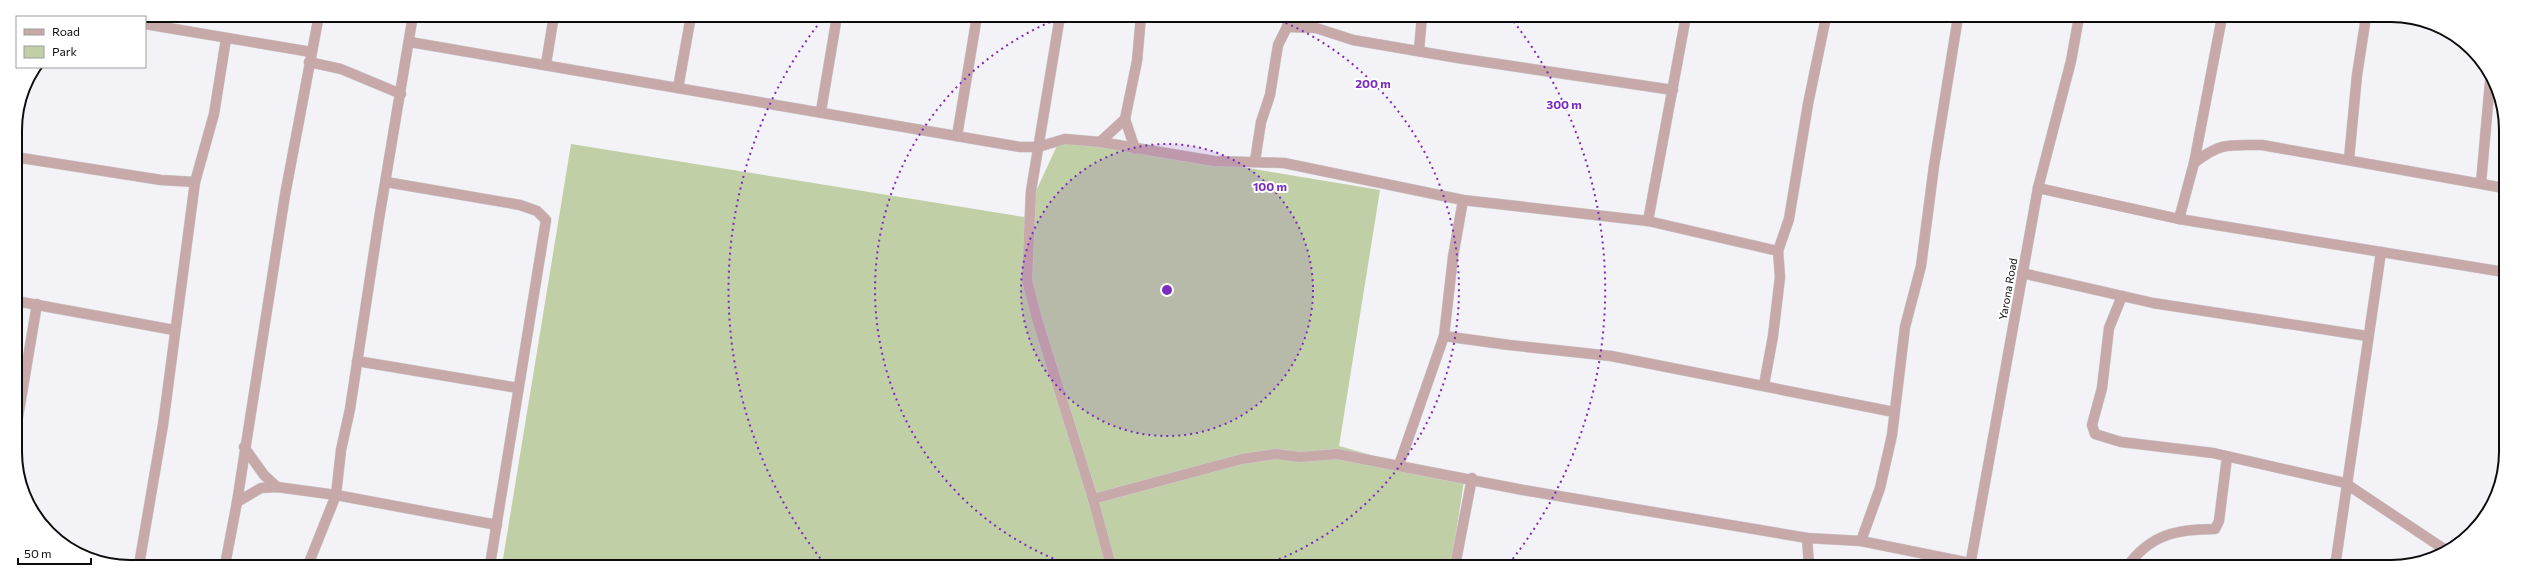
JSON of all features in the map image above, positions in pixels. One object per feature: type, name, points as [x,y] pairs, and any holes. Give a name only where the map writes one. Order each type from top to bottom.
[{"type":"street","points":[[226,560],[238,502],[244,447],[310,57],[318,22]]},
{"type":"street","points":[[310,560],[336,495],[341,450],[350,409],[412,22]]},
{"type":"street","points":[[546,64],[553,22]]},
{"type":"street","points":[[678,88],[690,22]]},
{"type":"street","points":[[821,111],[836,22]]},
{"type":"street","points":[[957,136],[976,22]]},
{"type":"street","points":[[1059,22],[1031,191],[1027,280],[1037,319],[1093,499],[1109,560]]},
{"type":"street","points":[[1135,149],[1125,119],[1137,61],[1140,22]]},
{"type":"street","points":[[1255,161],[1261,122],[1270,95],[1278,45],[1288,22]]},
{"type":"street","points":[[1420,50],[1422,22]]},
{"type":"street","points":[[1648,221],[1685,22]]},
{"type":"street","points":[[1764,385],[1773,336],[1780,277],[1778,251],[1789,220],[1808,104],[1825,22]]},
{"type":"street","points":[[1861,541],[1880,488],[1894,412],[1905,327],[1921,266],[1934,166],[1957,22]]},
{"type":"street","name":"Yarona Road","points":[[1971,560],[1985,491],[2038,188],[2071,61],[2078,22]]},
{"type":"street","points":[[2179,219],[2194,163],[2221,22]]},
{"type":"street","points":[[2349,159],[2357,75],[2365,22]]},
{"type":"street","points":[[146,24],[310,57],[401,94]]},
{"type":"street","points":[[1287,27],[1316,28],[1353,40],[1420,50],[1524,69],[1673,90]]},
{"type":"street","points":[[140,560],[163,425],[194,182],[214,114],[226,39]]},
{"type":"street","points":[[410,42],[821,111],[1020,147],[1038,147],[1065,139],[1100,142],[1214,161],[1284,163],[1463,200],[1648,221],[1778,251]]},
{"type":"street","points":[[2481,183],[2490,86]]},
{"type":"street","points":[[1100,142],[1125,119]]},
{"type":"street","points":[[2194,163],[2212,149],[2229,145],[2262,144],[2499,187]]},
{"type":"street","points":[[22,158],[161,180],[194,182]]},
{"type":"street","points":[[386,182],[520,205],[537,211],[546,220],[491,560]]},
{"type":"street","points":[[2038,188],[2179,219],[2499,271]]},
{"type":"street","points":[[1399,465],[1444,336],[1453,257],[1463,200]]},
{"type":"street","points":[[2336,560],[2346,483],[2361,403],[2367,336],[2381,252]]},
{"type":"street","points":[[2022,273],[2122,296],[2367,336]]},
{"type":"street","points":[[2122,296],[2109,328],[2102,388],[2092,425],[2096,434],[2121,442],[2227,457],[2346,483],[2442,548]]},
{"type":"street","points":[[22,302],[174,330]]},
{"type":"street","points":[[22,393],[37,304]]},
{"type":"street","points":[[1444,336],[1509,346],[1611,356],[1764,385],[1894,412]]},
{"type":"street","points":[[357,360],[518,388]]},
{"type":"street","points":[[244,447],[264,475],[277,487]]},
{"type":"street","points":[[1093,499],[1242,459],[1275,454],[1300,457],[1337,454],[1472,478],[1523,490],[1807,538],[1861,541],[1947,560]]},
{"type":"street","points":[[2132,560],[2150,544],[2170,532],[2189,529],[2215,529],[2219,521],[2227,457]]},
{"type":"street","points":[[1456,560],[1472,478]]},
{"type":"street","points":[[238,502],[261,488],[277,487],[336,495],[497,525]]},
{"type":"street","points":[[1807,538],[1808,560]]},
{"type":"green space","points":[[1061,137],[1380,190],[1339,446],[1464,481],[1452,560],[503,560],[571,144],[1024,217]]}]
